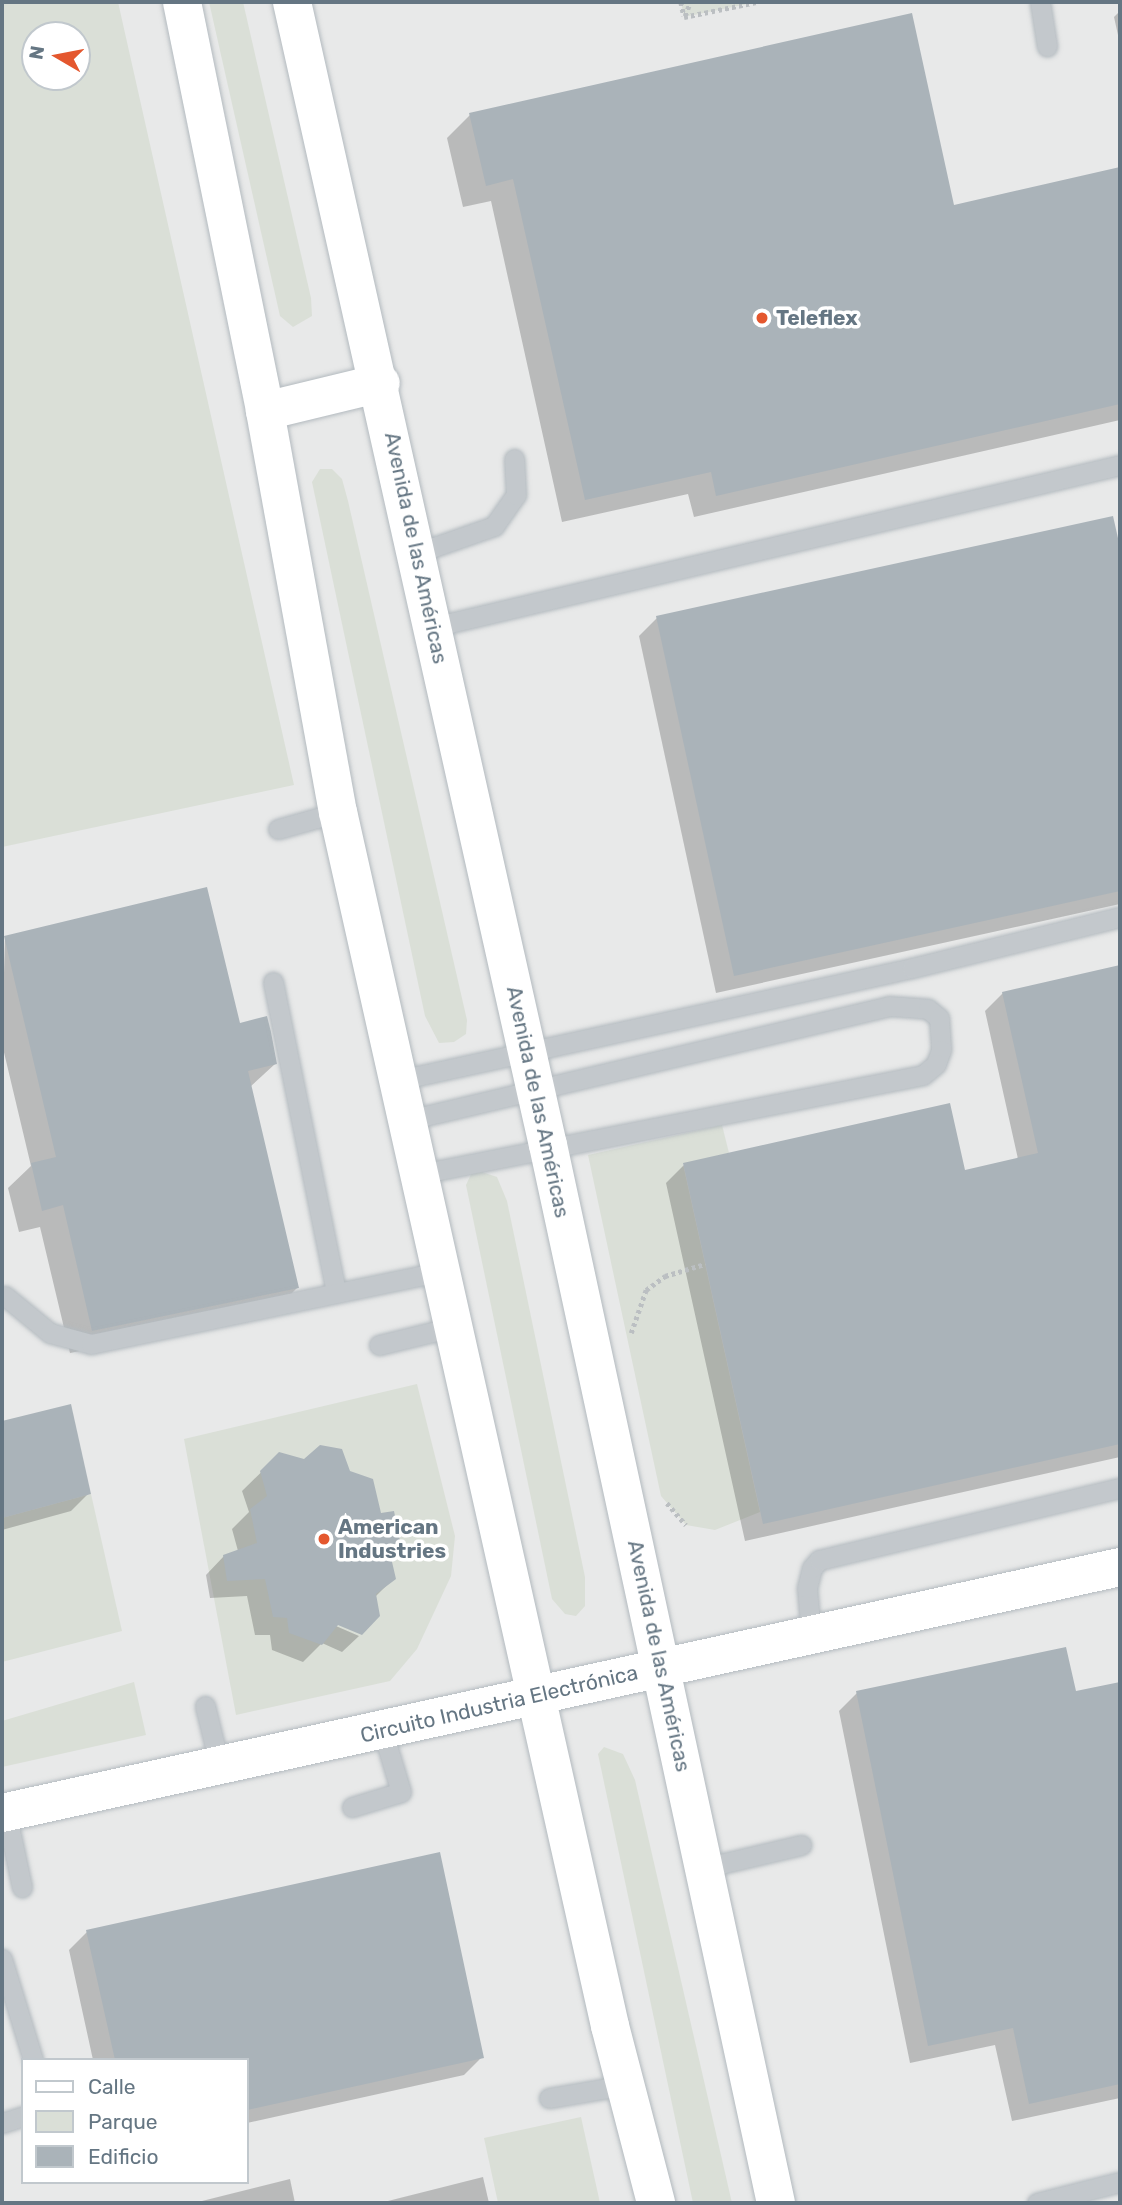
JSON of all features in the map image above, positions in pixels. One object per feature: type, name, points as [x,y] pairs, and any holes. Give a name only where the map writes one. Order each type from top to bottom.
[{"type":"main road","points":[[182,2],[265,411],[338,812],[535,1698],[656,2203]]},
{"type":"main road","name":"Avenida de las Américas","points":[[292,2],[380,383],[548,1146],[776,2203]]},
{"type":"main road","points":[[265,411],[380,383]]},
{"type":"main road","name":"Circuito Industria Electrónica","points":[[4,1812],[535,1698],[662,1667],[1120,1567]]},
{"type":"lane","points":[[1040,2],[1047,46]]},
{"type":"lane","points":[[417,553],[494,526],[516,495],[514,459]]},
{"type":"lane","points":[[433,627],[1120,465]]},
{"type":"lane","points":[[278,829],[338,812]]},
{"type":"lane","points":[[399,1080],[912,968],[1120,917]]},
{"type":"lane","points":[[273,982],[336,1293]]},
{"type":"lane","points":[[408,1120],[889,1006],[928,1009],[939,1018],[941,1050],[936,1064],[923,1075],[548,1146],[420,1174]]},
{"type":"lane","points":[[5,1296],[50,1334],[91,1344],[440,1272]]},
{"type":"lane","points":[[379,1345],[453,1327]]},
{"type":"lane","points":[[811,1634],[807,1588],[812,1568],[819,1560],[1120,1488]]},
{"type":"lane","points":[[205,1706],[220,1767]]},
{"type":"lane","points":[[352,1807],[401,1792],[382,1729]]},
{"type":"lane","points":[[4,1812],[22,1887]]},
{"type":"lane","points":[[703,1868],[801,1845]]},
{"type":"lane","points":[[2,1959],[32,2058]]},
{"type":"lane","points":[[549,2098],[626,2085]]},
{"type":"lane","points":[[2,2123],[21,2117]]},
{"type":"lane","points":[[1037,2203],[1120,2182]]},
{"type":"path","points":[[681,2],[684,17]]},
{"type":"path","points":[[684,17],[690,2]]},
{"type":"path","points":[[684,17],[757,2]]},
{"type":"path","points":[[628,1340],[646,1290],[665,1276],[705,1264]]},
{"type":"shaded area","points":[[2,2],[1120,2],[1120,2203],[2,2203]]},
{"type":"green space","points":[[2,2],[118,2],[294,785],[2,847]]},
{"type":"green space","points":[[209,2],[243,2],[311,298],[312,316],[293,327],[280,316]]},
{"type":"green space","points":[[681,2],[757,2],[684,17]]},
{"type":"green space","points":[[320,469],[332,469],[342,479],[348,501],[467,1020],[466,1034],[454,1042],[439,1043],[425,1016],[312,482]]},
{"type":"green space","points":[[722,1125],[729,1153],[683,1164],[760,1512],[715,1530],[686,1525],[661,1496],[588,1155]]},
{"type":"green space","points":[[479,1171],[497,1177],[507,1201],[585,1577],[585,1606],[576,1616],[565,1614],[552,1599],[466,1185],[471,1174]]},
{"type":"green space","points":[[417,1384],[455,1536],[451,1576],[417,1649],[390,1681],[236,1715],[184,1439]]},
{"type":"green space","points":[[91,1494],[122,1631],[2,1662],[2,1518]]},
{"type":"green space","points":[[134,1682],[146,1735],[2,1767],[2,1721]]},
{"type":"green space","points":[[604,1747],[623,1754],[635,1780],[732,2203],[693,2203],[598,1754]]},
{"type":"green space","points":[[581,2117],[600,2203],[498,2203],[484,2138]]},
{"type":"building","name":"Teleflex","points":[[912,13],[954,205],[1120,167],[1120,404],[716,496],[711,472],[585,500],[513,179],[486,186],[469,113]]},
{"type":"building","points":[[1113,516],[1120,547],[1120,891],[734,976],[656,616]]},
{"type":"building","points":[[207,887],[240,1023],[267,1016],[271,1032],[277,1064],[248,1071],[299,1288],[92,1331],[63,1205],[42,1211],[31,1163],[56,1157],[4,936]]},
{"type":"building","points":[[1120,965],[1120,1444],[763,1524],[683,1163],[950,1103],[965,1170],[1038,1153],[1002,992]]},
{"type":"building","points":[[71,1404],[91,1494],[2,1518],[2,1421]]},
{"type":"building","name":"American Industries","points":[[320,1445],[342,1449],[350,1471],[373,1479],[381,1513],[394,1511],[401,1546],[389,1549],[396,1579],[376,1594],[380,1616],[362,1635],[338,1625],[322,1645],[289,1633],[287,1618],[273,1617],[265,1579],[227,1581],[223,1555],[257,1543],[250,1509],[267,1496],[260,1471],[279,1452],[304,1459]]},
{"type":"building","points":[[1066,1647],[1076,1691],[1120,1682],[1120,2084],[1029,2104],[1013,2028],[928,2046],[856,1691]]},
{"type":"building","points":[[440,1852],[484,2058],[248,2110],[248,2058],[115,2058],[86,1930]]},
{"type":"place","name":"Teleflex","points":[[762,318]]},
{"type":"place","name":"American Industries","points":[[324,1539]]}]
